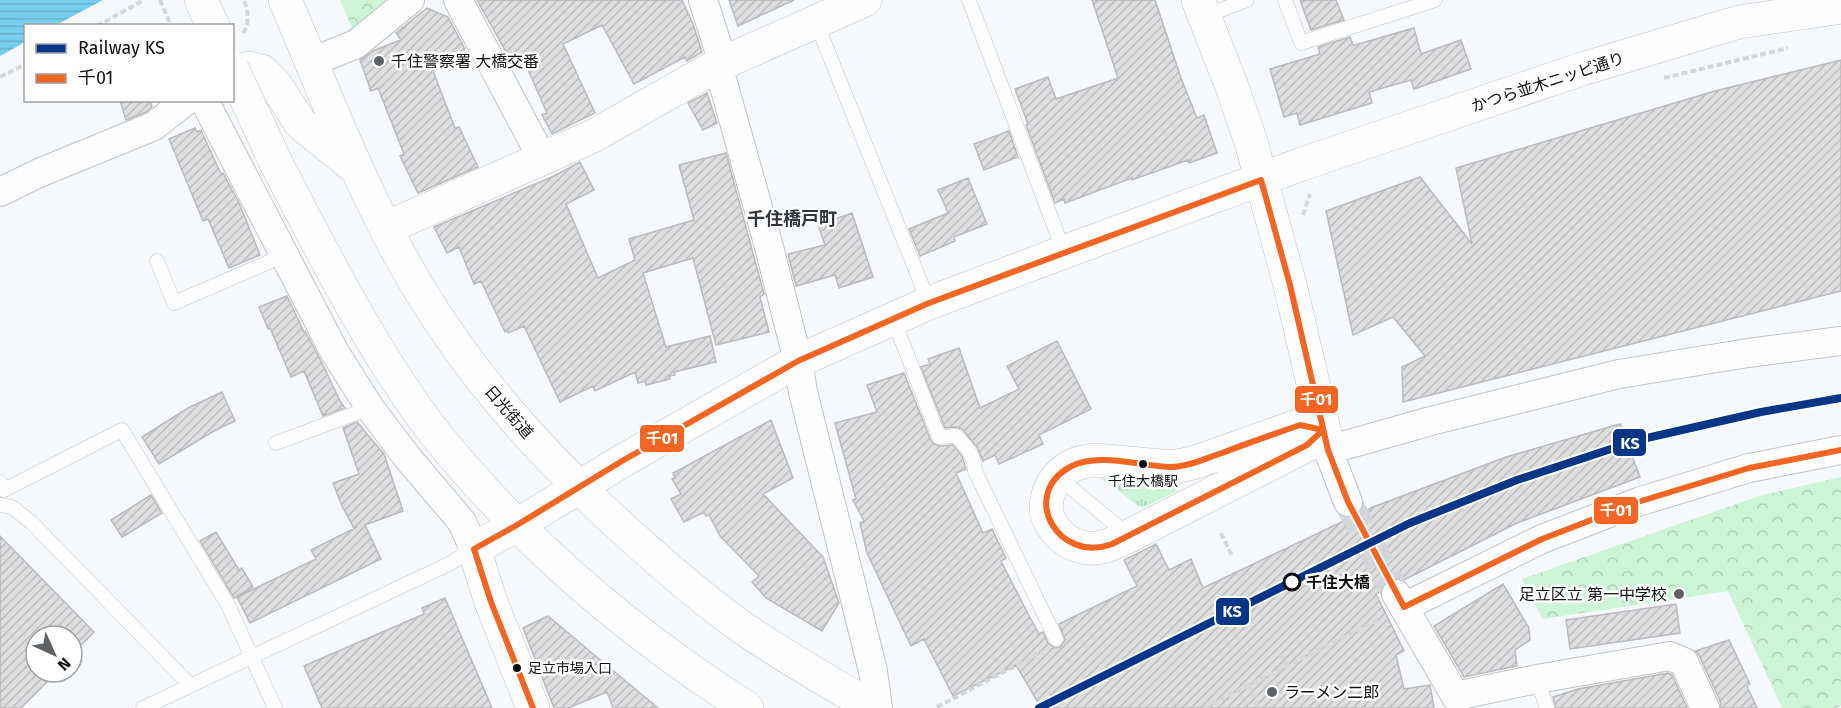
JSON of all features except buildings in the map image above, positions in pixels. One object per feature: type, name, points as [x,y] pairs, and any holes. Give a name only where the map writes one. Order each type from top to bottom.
[{"type":"main road","points":[[201,0],[212,24]]},
{"type":"main road","name":"日光街道","points":[[285,0],[358,170],[420,291],[466,361],[515,421],[580,488],[653,557],[740,626],[802,667],[876,708]]},
{"type":"main road","points":[[386,228],[593,136],[720,64],[865,0]]},
{"type":"main road","name":"かつら並木ニッピ通り","points":[[474,549],[622,461],[798,362],[929,303],[1261,180],[1582,69],[1739,22],[1841,7]]},
{"type":"main road","points":[[1202,8],[1240,109],[1261,180],[1290,285],[1326,440]]},
{"type":"main road","points":[[234,73],[249,68],[262,71],[275,84],[301,124],[358,170]]},
{"type":"main road","points":[[234,72],[329,264],[397,379],[428,424],[467,472],[572,578],[634,628],[714,687],[747,708]]},
{"type":"main road","points":[[1300,425],[1326,440],[1307,445],[1129,536],[1092,549],[1068,542],[1050,523],[1046,509],[1046,496],[1058,477],[1082,461],[1095,460],[1172,467],[1300,425]]},
{"type":"main road","points":[[474,549],[491,602],[532,708]]},
{"type":"street","points":[[312,62],[356,44],[410,0]]},
{"type":"street","points":[[458,0],[542,158]]},
{"type":"street","points":[[703,0],[798,362],[803,392],[873,671],[876,708]]},
{"type":"street","points":[[0,192],[39,173],[154,126],[184,102]]},
{"type":"street","points":[[205,102],[334,351],[370,408],[407,457],[462,522],[474,549]]},
{"type":"street","points":[[1348,502],[1326,440],[1442,418],[1618,374],[1841,341]]},
{"type":"street","points":[[1705,708],[1684,662],[1670,656],[1465,694],[1457,703],[1400,600],[1542,539],[1638,502],[1749,468],[1841,450]]},
{"type":"lane","points":[[969,0],[1064,252]]},
{"type":"lane","points":[[1202,8],[1247,0]]},
{"type":"lane","points":[[1285,0],[1301,42],[1397,6],[1435,0]]},
{"type":"lane","points":[[816,22],[929,303]]},
{"type":"lane","points":[[158,261],[174,303],[285,255]]},
{"type":"lane","points":[[893,318],[939,437],[957,436],[965,443],[975,462],[975,471],[1056,639]]},
{"type":"lane","points":[[276,443],[370,408]]},
{"type":"lane","points":[[191,686],[31,522],[6,506],[2,486],[122,430],[228,605],[275,708]]},
{"type":"lane","points":[[1058,477],[1129,536]]},
{"type":"lane","points":[[143,708],[449,564],[474,549]]},
{"type":"lane","points":[[1537,679],[1547,708]]},
{"type":"path","points":[[101,24],[144,0]]},
{"type":"path","points":[[160,0],[170,24]]},
{"type":"path","points":[[1658,80],[1795,46]]},
{"type":"path","points":[[0,77],[24,65]]},
{"type":"path","points":[[1300,221],[1311,191]]},
{"type":"path","points":[[1221,533],[1233,556]]},
{"type":"path","points":[[1204,708],[1287,665],[1400,600]]},
{"type":"path","points":[[937,707],[1056,644],[1056,639]]},
{"type":"path","points":[[1281,654],[1287,665]]},
{"type":"path","points":[[1250,684],[1258,708]]},
{"type":"green space","points":[[340,0],[392,0],[353,30]]},
{"type":"green space","points":[[1104,477],[1168,480],[1177,491],[1142,508],[1102,479]]},
{"type":"green space","name":"足立区立 第一中学校","points":[[1841,477],[1841,706],[1837,708],[1782,708],[1728,591],[1543,619],[1522,579],[1759,496]]},
{"type":"water","points":[[0,0],[103,0],[58,24],[24,24],[24,43],[0,56]]},
{"type":"tunnel","points":[[1348,502],[1396,594]]},
{"type":"rail line","name":"KS","points":[[1039,708],[1410,523],[1517,480],[1638,440],[1761,412],[1841,398]]},
{"type":"transit line","name":"千01","points":[[1261,180],[1290,285],[1328,450],[1348,502],[1404,607]]},
{"type":"transit line","name":"千01","points":[[474,549],[622,461],[798,361],[929,303],[1261,180]]},
{"type":"transit line","name":"千01","points":[[1300,425],[1323,430],[1307,445],[1112,544],[1093,548],[1075,544],[1062,536],[1052,524],[1047,509],[1047,494],[1055,479],[1070,467],[1081,463],[1106,460],[1170,467],[1183,466],[1300,425]]},
{"type":"transit line","name":"千01","points":[[1404,607],[1542,539],[1638,502],[1749,468],[1841,450]]},
{"type":"transit line","name":"千01","points":[[474,549],[491,602],[533,708]]},
{"type":"place","name":"千住警察署 大橋交番","points":[[379,61]]},
{"type":"place","name":"千住大橋駅","points":[[1143,464]]},
{"type":"place","name":"千住大橋","points":[[1292,582]]},
{"type":"place","name":"足立区立 第一中学校","points":[[1679,594]]},
{"type":"place","name":"足立市場入口","points":[[517,668]]},
{"type":"place","name":"ラーメン二郎","points":[[1272,692]]},
{"type":"district","name":"千住橋戸町","points":[[792,219]]}]
